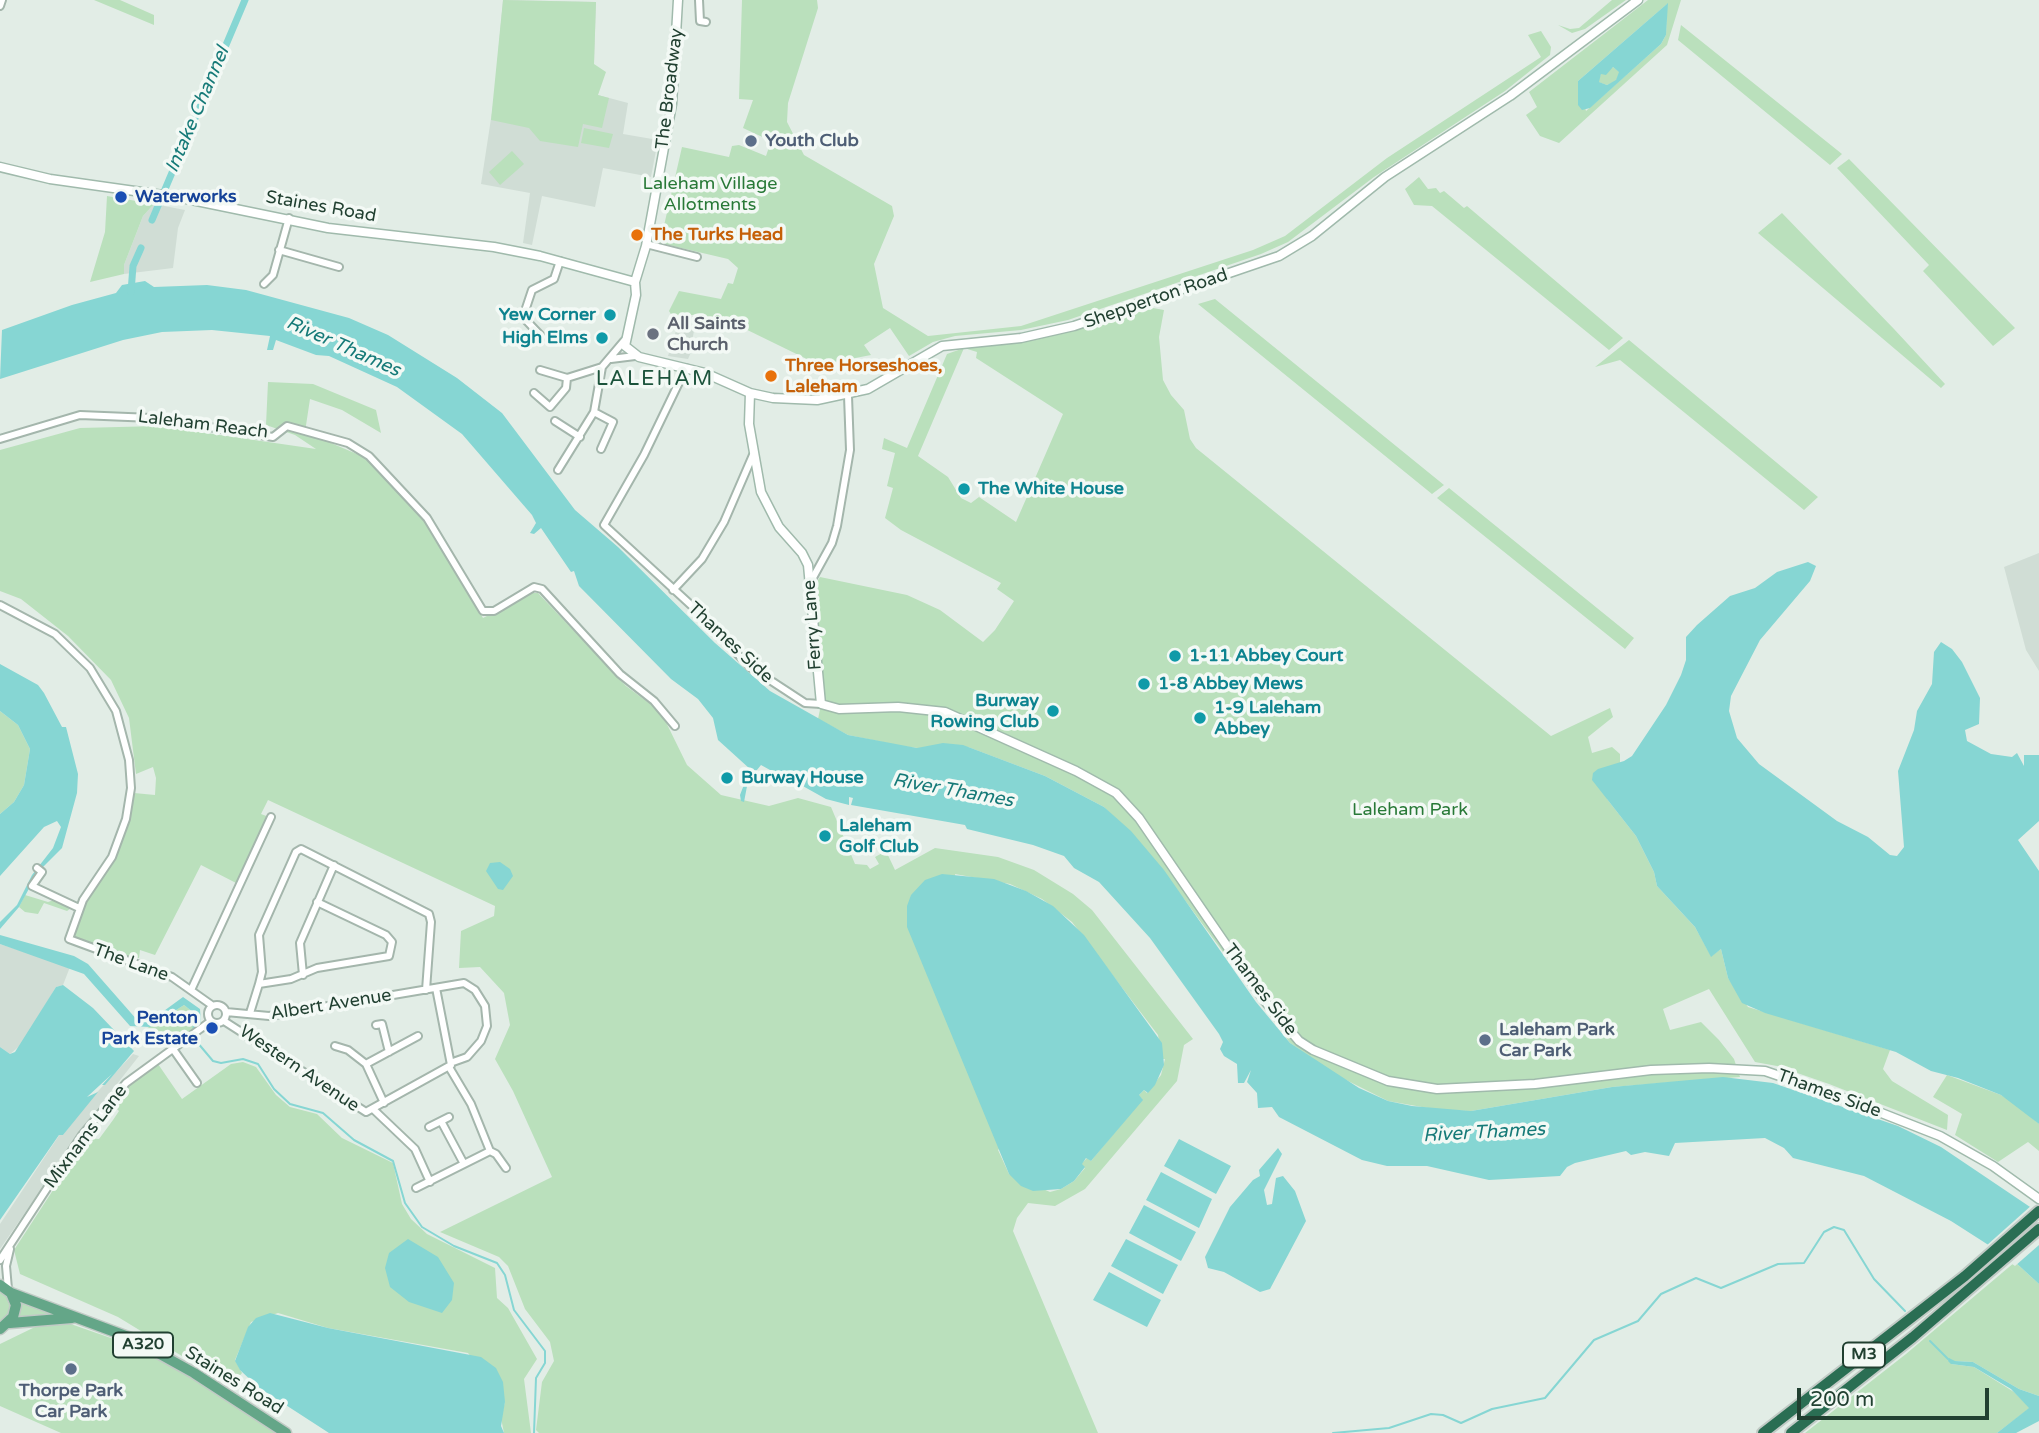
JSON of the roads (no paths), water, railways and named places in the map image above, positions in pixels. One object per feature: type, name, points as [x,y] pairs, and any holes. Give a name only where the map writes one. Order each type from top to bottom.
[{"type":"highway","name":"M3","points":[[1763,1433],[1965,1276],[2039,1211]]},
{"type":"highway","name":"M3","points":[[1791,1433],[1977,1284],[2039,1229]]},
{"type":"main road","name":"The Broadway","points":[[624,341],[636,295],[635,282],[646,244],[672,104],[678,0]]},
{"type":"main road","name":"Shepperton Road","points":[[635,356],[686,368],[750,393],[805,400],[848,396],[881,383],[942,346],[1021,338],[1074,327],[1148,303],[1292,249],[1385,177],[1510,96],[1638,0]]},
{"type":"main road","name":"Staines Road","points":[[0,167],[81,184],[151,192],[360,233],[451,240],[560,261],[635,282]]},
{"type":"main road","points":[[624,341],[627,350],[635,356]]},
{"type":"main road","name":"Ferry Lane","points":[[750,393],[749,424],[753,455],[767,505],[779,527],[802,553],[810,583],[821,704]]},
{"type":"main road","name":"Thames Side","points":[[821,704],[838,709],[898,708],[945,712],[1105,786],[1139,818],[1264,1000],[1298,1041],[1370,1075],[1412,1087],[1474,1089],[1651,1070],[1709,1068],[1765,1071],[1827,1091],[1940,1136],[1993,1166],[2039,1199]]},
{"type":"main road","name":"Staines Road","points":[[6,1289],[131,1338],[185,1367],[286,1433]]},
{"type":"main road","points":[[0,1329],[10,1323],[16,1305],[6,1289]]},
{"type":"main road","name":"Staines Road","points":[[10,1323],[50,1318],[90,1321]]},
{"type":"street","points":[[0,6],[2,0]]},
{"type":"street","points":[[699,0],[700,21],[706,22]]},
{"type":"street","points":[[264,284],[273,275],[289,218]]},
{"type":"street","points":[[646,244],[682,257],[697,257]]},
{"type":"street","points":[[279,250],[339,267]]},
{"type":"street","points":[[542,337],[523,317],[532,290],[554,279],[560,261]]},
{"type":"street","name":"The Broadway","points":[[602,367],[624,341]]},
{"type":"street","name":"Shepperton Road","points":[[611,359],[635,356]]},
{"type":"street","points":[[540,370],[567,378],[602,367],[594,412],[558,470]]},
{"type":"street","name":"Thames Side","points":[[686,368],[645,455],[604,525],[750,667],[805,703],[821,704]]},
{"type":"street","points":[[534,393],[550,407],[566,388],[567,378]]},
{"type":"street","points":[[810,583],[832,543],[836,526],[850,450],[848,396]]},
{"type":"street","points":[[594,412],[613,422],[601,449]]},
{"type":"street","name":"Laleham Reach","points":[[0,439],[80,415],[152,418],[273,437],[287,426],[348,443],[377,463],[427,518],[483,611],[494,611],[534,587],[542,589],[620,674],[654,701],[675,726]]},
{"type":"street","points":[[555,421],[580,437]]},
{"type":"street","points":[[673,590],[702,559],[724,522],[753,455]]},
{"type":"street","points":[[0,605],[48,630],[90,668],[111,699],[126,748],[131,778],[126,819],[112,857],[79,908],[32,886],[41,874],[39,869]]},
{"type":"street","points":[[191,988],[271,817]]},
{"type":"street","points":[[250,1013],[262,972],[259,935],[296,852],[301,849],[429,914],[431,922],[426,990]]},
{"type":"street","points":[[303,975],[300,943],[334,864]]},
{"type":"street","points":[[259,984],[303,975],[317,968],[389,956],[392,942],[386,935],[317,902]]},
{"type":"street","name":"The Lane","points":[[79,908],[69,939],[157,970],[191,988],[213,1006]]},
{"type":"street","name":"Western Avenue","points":[[224,1021],[288,1059],[363,1112],[467,1057],[481,1041],[487,1026],[487,1013],[480,997],[467,984],[436,988]]},
{"type":"street","points":[[436,988],[451,1065],[471,1104],[490,1151],[506,1168]]},
{"type":"street","name":"Albert Avenue","points":[[226,1012],[269,1016],[436,988]]},
{"type":"street","points":[[220,1005],[226,1012],[224,1021],[218,1024],[211,1021],[208,1011],[213,1006],[220,1005]]},
{"type":"street","name":"Mixnams Lane","points":[[0,1260],[59,1168],[104,1107],[126,1083],[211,1021]]},
{"type":"street","points":[[376,1025],[382,1024],[388,1052]]},
{"type":"street","points":[[366,1064],[418,1036]]},
{"type":"street","points":[[335,1046],[348,1050],[366,1064],[383,1103]]},
{"type":"street","points":[[173,1049],[197,1083]]},
{"type":"street","points":[[373,1109],[415,1149],[430,1182]]},
{"type":"street","points":[[429,1127],[449,1117]]},
{"type":"street","points":[[441,1121],[464,1164]]},
{"type":"street","points":[[416,1188],[490,1151]]},
{"type":"street","name":"Mixnams Lane","points":[[6,1289],[6,1266],[11,1244]]},
{"type":"water","points":[[1668,3],[1666,35],[1661,44],[1590,108],[1582,110],[1578,105],[1578,81]],"holes":[[[1613,67],[1619,72],[1616,80],[1607,85],[1599,82],[1601,74],[1606,75]]]},
{"type":"water","name":"River Thames","points":[[145,281],[154,287],[207,285],[246,290],[349,318],[388,335],[457,378],[502,413],[575,510],[618,547],[715,643],[770,691],[848,735],[917,748],[943,743],[963,745],[1045,776],[1104,807],[1131,831],[1164,870],[1256,1002],[1290,1043],[1359,1088],[1388,1101],[1412,1106],[1471,1111],[1612,1087],[1723,1077],[1773,1083],[1898,1126],[1941,1147],[2039,1213],[2039,1284],[2015,1262],[1951,1221],[1864,1176],[1793,1158],[1784,1148],[1765,1138],[1675,1143],[1669,1156],[1645,1152],[1631,1155],[1626,1151],[1575,1163],[1567,1167],[1560,1176],[1489,1180],[1427,1166],[1387,1166],[1362,1160],[1279,1117],[1272,1107],[1258,1108],[1257,1093],[1247,1082],[1251,1070],[1244,1083],[1238,1083],[1237,1064],[1224,1056],[1220,1049],[1223,1042],[1219,1034],[1150,938],[1099,882],[1074,868],[1064,856],[1033,845],[967,829],[965,825],[851,805],[853,798],[849,797],[849,805],[826,799],[801,785],[784,784],[779,780],[779,775],[761,765],[748,781],[744,802],[741,801],[740,795],[750,769],[718,740],[713,718],[698,699],[671,679],[579,586],[574,571],[571,572],[541,528],[534,534],[530,533],[536,523],[532,515],[462,434],[397,387],[329,356],[316,355],[276,340],[273,350],[267,350],[270,336],[212,330],[162,332],[123,340],[0,379],[2,330],[72,305],[116,293],[122,285]]},
{"type":"water","points":[[1808,562],[1816,566],[1810,581],[1760,640],[1731,696],[1729,711],[1737,738],[1759,764],[1837,821],[1868,837],[1890,855],[1897,856],[1904,847],[1898,771],[1914,730],[1917,711],[1932,684],[1934,652],[1941,642],[1952,649],[1962,662],[1980,698],[1979,724],[1965,730],[1967,741],[1991,754],[2012,757],[2017,753],[2024,766],[2024,755],[2039,755],[2039,821],[2018,840],[2039,871],[2039,1124],[2001,1095],[1958,1078],[1931,1071],[1896,1052],[1765,1013],[1742,1003],[1728,978],[1721,949],[1711,957],[1695,927],[1657,886],[1654,872],[1636,836],[1592,780],[1593,773],[1598,769],[1632,756],[1666,705],[1681,675],[1686,660],[1686,637],[1697,625],[1730,596],[1755,588],[1777,572]]},
{"type":"water","points":[[0,664],[38,685],[44,693],[62,727],[66,727],[78,774],[77,793],[62,848],[38,872],[19,907],[0,929],[0,922],[17,905],[32,875],[53,848],[61,827],[57,821],[44,827],[0,876],[0,814],[14,802],[24,785],[30,749],[18,725],[0,711]]},
{"type":"water","points":[[500,862],[510,869],[513,876],[503,890],[498,889],[486,871],[490,863]]},
{"type":"water","points":[[942,874],[994,879],[1026,891],[1053,906],[1084,935],[1162,1043],[1164,1065],[1155,1085],[1148,1093],[1144,1090],[1139,1095],[1143,1100],[1091,1161],[1086,1158],[1082,1164],[1085,1167],[1074,1181],[1061,1189],[1033,1191],[1021,1186],[1009,1174],[907,927],[907,906],[911,895],[925,880]]},
{"type":"water","points":[[0,935],[74,956],[88,964],[138,1021],[157,1016],[183,997],[200,1009],[201,1026],[192,1033],[194,1013],[184,1005],[150,1027],[130,1026],[84,974],[0,944]]},
{"type":"water","points":[[63,985],[93,1008],[134,1051],[105,1085],[102,1085],[112,1074],[87,1097],[98,1092],[63,1135],[59,1135],[0,1220],[0,1047],[10,1054],[15,1052],[56,987]]},
{"type":"water","points":[[1179,1139],[1231,1166],[1216,1194],[1164,1166]]},
{"type":"water","points":[[1278,1148],[1282,1154],[1264,1190],[1267,1205],[1272,1204],[1276,1178],[1283,1176],[1295,1191],[1306,1221],[1270,1289],[1260,1292],[1224,1272],[1208,1268],[1205,1257],[1230,1207],[1253,1180],[1260,1176],[1259,1170]]},
{"type":"water","points":[[1161,1172],[1212,1199],[1199,1228],[1146,1200]]},
{"type":"water","points":[[1144,1205],[1196,1232],[1181,1261],[1129,1233]]},
{"type":"water","points":[[408,1239],[438,1257],[454,1283],[452,1300],[442,1313],[409,1302],[390,1287],[385,1268],[389,1253]]},
{"type":"water","points":[[1126,1239],[1178,1265],[1163,1294],[1111,1266]]},
{"type":"water","points":[[1109,1272],[1161,1300],[1147,1327],[1093,1300]]},
{"type":"water","points":[[270,1313],[328,1328],[481,1357],[496,1368],[503,1382],[505,1402],[501,1426],[504,1433],[329,1433],[258,1387],[240,1370],[235,1361],[248,1327],[256,1318]]},
{"type":"water","points":[[1949,1358],[1973,1362],[2019,1389],[2039,1396],[2039,1421],[2016,1433],[1997,1433],[2029,1408],[2011,1389],[1974,1367],[1951,1364]]},
{"type":"waterway","name":"Intake Channel","points":[[152,220],[245,0]]},
{"type":"waterway","name":"Intake Channel","points":[[131,292],[133,266],[141,248]]},
{"type":"waterway","points":[[196,1034],[197,1042],[213,1061],[221,1063],[243,1059],[258,1064],[274,1089],[290,1104],[323,1113],[354,1140],[393,1161],[405,1203],[422,1227],[454,1246],[497,1263],[505,1275],[514,1310],[545,1351],[545,1363],[536,1378],[534,1433]]},
{"type":"waterway","points":[[1333,1433],[1389,1428],[1431,1414],[1443,1415],[1461,1423],[1492,1409],[1545,1398],[1594,1340],[1638,1321],[1661,1294],[1696,1278],[1721,1288],[1778,1264],[1804,1263],[1824,1232],[1834,1227],[1844,1230],[1874,1279],[1905,1311]]},
{"type":"waterway","points":[[1930,1341],[1948,1359]]},
{"type":"place","name":"Youth Club","points":[[751,141]]},
{"type":"place","name":"Waterworks","points":[[121,197]]},
{"type":"place","name":"The Turks Head","points":[[637,235]]},
{"type":"place","name":"Yew Corner","points":[[610,315]]},
{"type":"place","name":"All Saints Church","points":[[653,334]]},
{"type":"place","name":"High Elms","points":[[602,338]]},
{"type":"place","name":"Three Horseshoes, Laleham","points":[[771,376]]},
{"type":"place","name":"The White House","points":[[964,489]]},
{"type":"place","name":"1-11 Abbey Court","points":[[1175,656]]},
{"type":"place","name":"1-8 Abbey Mews","points":[[1144,684]]},
{"type":"place","name":"Burway Rowing Club","points":[[1053,711]]},
{"type":"place","name":"1-9 Laleham Abbey","points":[[1200,718]]},
{"type":"place","name":"Burway House","points":[[727,778]]},
{"type":"place","name":"Laleham Golf Club","points":[[825,836]]},
{"type":"place","name":"Penton Park Estate","points":[[212,1028]]},
{"type":"place","name":"Laleham Park Car Park","points":[[1485,1040]]},
{"type":"place","name":"Thorpe Park Car Park","points":[[71,1369]]},
{"type":"district","name":"LALEHAM","points":[[655,379]]},
{"type":"park label","name":"Laleham Village Allotments","points":[[710,194]]},
{"type":"park label","name":"Laleham Park","points":[[1410,810]]}]
